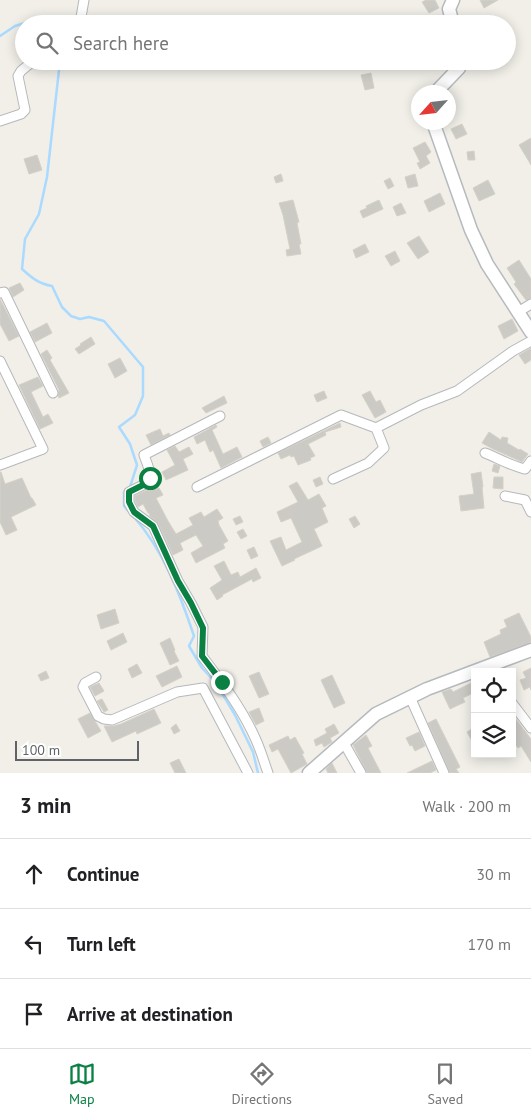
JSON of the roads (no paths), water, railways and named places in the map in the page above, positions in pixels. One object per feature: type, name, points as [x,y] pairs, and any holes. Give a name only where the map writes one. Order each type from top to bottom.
[{"type":"street","points":[[81,15],[84,0]]},
{"type":"street","points":[[451,15],[449,9],[453,0]]},
{"type":"street","points":[[0,121],[21,114],[25,110],[18,76],[21,70]]},
{"type":"street","points":[[443,85],[457,70]]},
{"type":"street","points":[[436,130],[461,205],[487,264],[531,332]]},
{"type":"street","points":[[0,293],[4,292],[53,393]]},
{"type":"street","points":[[518,312],[531,304]]},
{"type":"street","points":[[197,487],[341,415],[376,428],[421,405],[458,391],[513,351],[531,341]]},
{"type":"street","points":[[0,361],[42,449],[0,465]]},
{"type":"street","points":[[220,416],[144,456],[148,466],[149,482],[129,492],[129,502],[134,512],[153,526],[178,581],[203,628],[202,656],[242,713],[256,740],[268,773]]},
{"type":"street","points":[[332,479],[368,463],[384,448],[376,428]]},
{"type":"street","points":[[485,453],[515,467],[525,469],[531,462]]},
{"type":"street","points":[[505,496],[525,500],[531,512]]},
{"type":"street","points":[[491,668],[531,650]]},
{"type":"street","points":[[309,773],[376,714],[410,697],[471,675]]},
{"type":"street","points":[[96,677],[85,683],[83,687],[98,716],[112,720],[177,692],[203,688],[248,773]]},
{"type":"street","points":[[410,697],[444,773]]},
{"type":"street","points":[[516,708],[531,728]]},
{"type":"street","points":[[344,743],[361,773]]},
{"type":"waterway","points":[[0,36],[15,26]]},
{"type":"waterway","points":[[59,70],[47,177],[39,214],[25,239],[22,269],[43,284],[52,286],[62,307],[71,316],[80,319],[89,317],[104,321],[143,367],[143,396],[135,415],[119,427],[130,444],[137,465],[130,487]]},
{"type":"waterway","points":[[126,491],[124,492],[124,506],[130,513]]},
{"type":"waterway","points":[[134,517],[154,544],[170,573],[194,636],[189,646],[202,668],[216,683],[235,715],[253,752],[258,773]]}]
